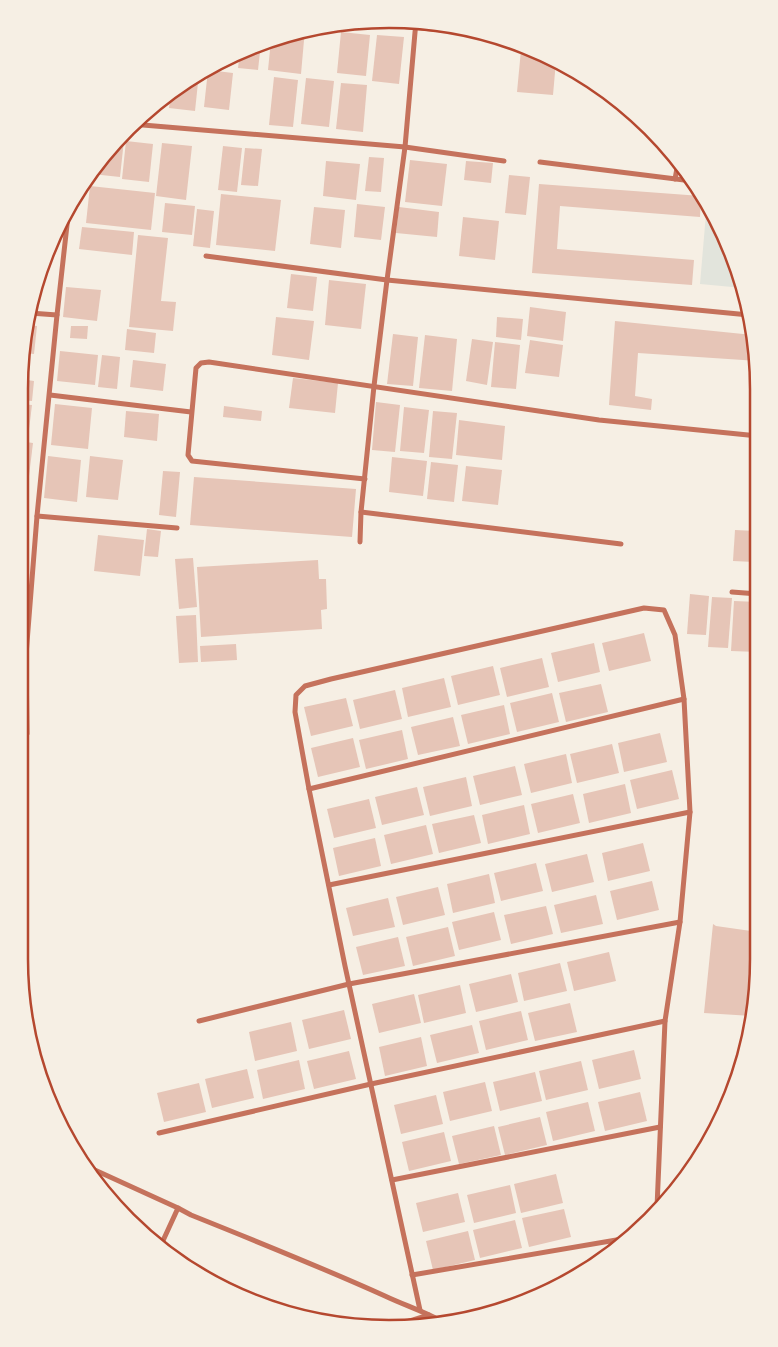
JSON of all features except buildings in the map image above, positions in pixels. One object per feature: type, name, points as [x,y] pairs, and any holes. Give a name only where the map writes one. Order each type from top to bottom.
[{"type":"street","points":[[360,542],[361,512],[374,386],[405,147],[416,28]]},
{"type":"street","points":[[142,125],[405,147],[504,161]]},
{"type":"street","points":[[540,162],[685,181]]},
{"type":"street","points":[[675,180],[677,170]]},
{"type":"street","points":[[28,630],[37,516],[67,225]]},
{"type":"street","points":[[206,256],[387,280],[743,315]]},
{"type":"street","points":[[35,313],[57,314]]},
{"type":"street","points":[[365,479],[192,462],[188,455],[196,368],[201,363],[206,362],[599,420],[750,435]]},
{"type":"street","points":[[50,394],[191,412]]},
{"type":"street","points":[[361,512],[622,544]]},
{"type":"street","points":[[37,516],[177,528]]},
{"type":"street","points":[[732,592],[750,593]]},
{"type":"street","points":[[420,1310],[309,790],[295,712],[296,694],[306,686],[644,608],[664,610],[675,635],[684,699],[690,812],[680,922],[666,1021],[657,1200]]},
{"type":"street","points":[[309,790],[684,699]]},
{"type":"street","points":[[329,885],[690,812]]},
{"type":"street","points":[[199,1021],[349,984],[680,922]]},
{"type":"street","points":[[159,1133],[371,1084],[666,1021]]},
{"type":"street","points":[[392,1180],[660,1126]]},
{"type":"street","points":[[97,1171],[191,1215],[334,1273],[432,1317]]},
{"type":"street","points":[[163,1240],[178,1208]]},
{"type":"street","points":[[412,1275],[615,1240]]},
{"type":"street","points":[[419,1318],[429,1315]]},
{"type":"shaded area","points":[[706,215],[723,251],[736,287],[700,284]]}]
